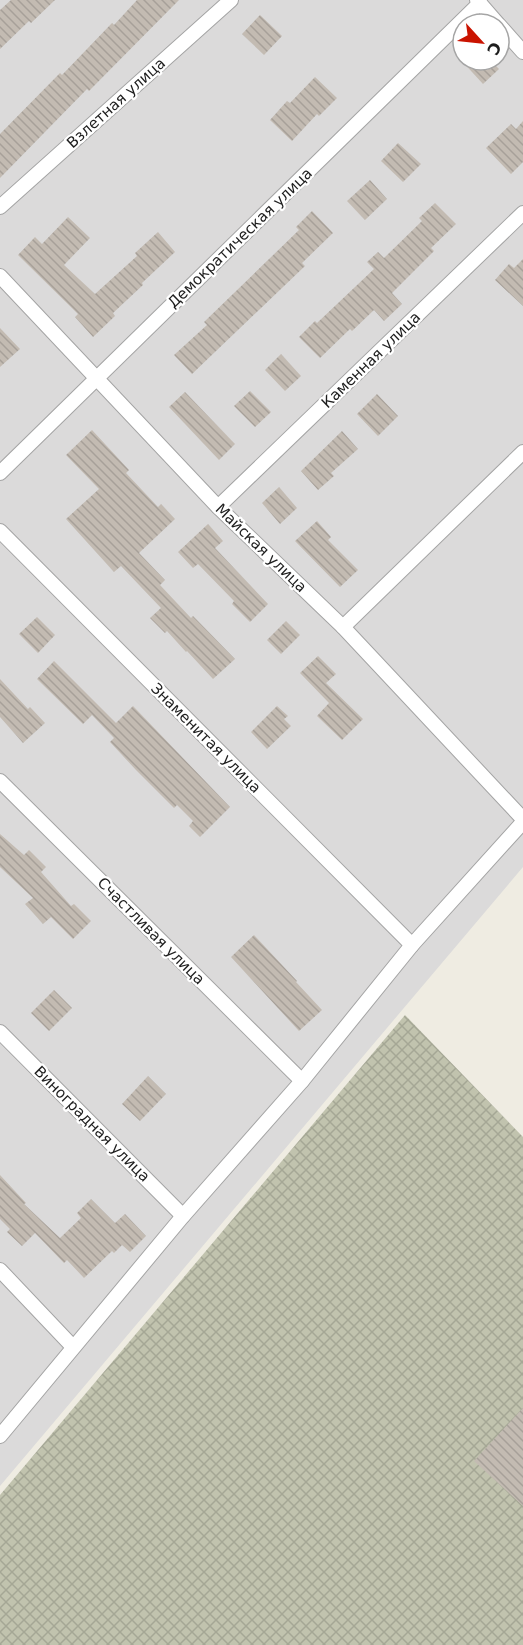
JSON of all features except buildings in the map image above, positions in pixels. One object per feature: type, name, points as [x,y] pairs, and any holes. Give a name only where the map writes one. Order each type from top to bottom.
[{"type":"street","name":"Взлетная улица","points":[[0,207],[231,0]]},
{"type":"street","name":"Демократическая улица","points":[[0,473],[478,2]]},
{"type":"street","points":[[511,38],[523,52]]},
{"type":"street","name":"Каменная улица","points":[[218,507],[523,213]]},
{"type":"street","name":"Майская улица","points":[[0,276],[218,507],[343,627],[523,821]]},
{"type":"street","points":[[343,627],[523,452]]},
{"type":"street","name":"Знаменитая улица","points":[[0,531],[412,945]]},
{"type":"street","name":"Счастливая улица","points":[[0,781],[302,1080]]},
{"type":"street","points":[[0,1436],[183,1216],[302,1080],[412,945],[523,821]]},
{"type":"street","name":"Виноградная улица","points":[[0,1032],[183,1216]]},
{"type":"street","points":[[0,1270],[74,1347]]},
{"type":"shaded area","points":[[0,0],[523,0],[523,867],[0,1486]]},
{"type":"shaded area","points":[[405,1015],[523,1137],[523,1645],[0,1645],[0,1495]]}]
